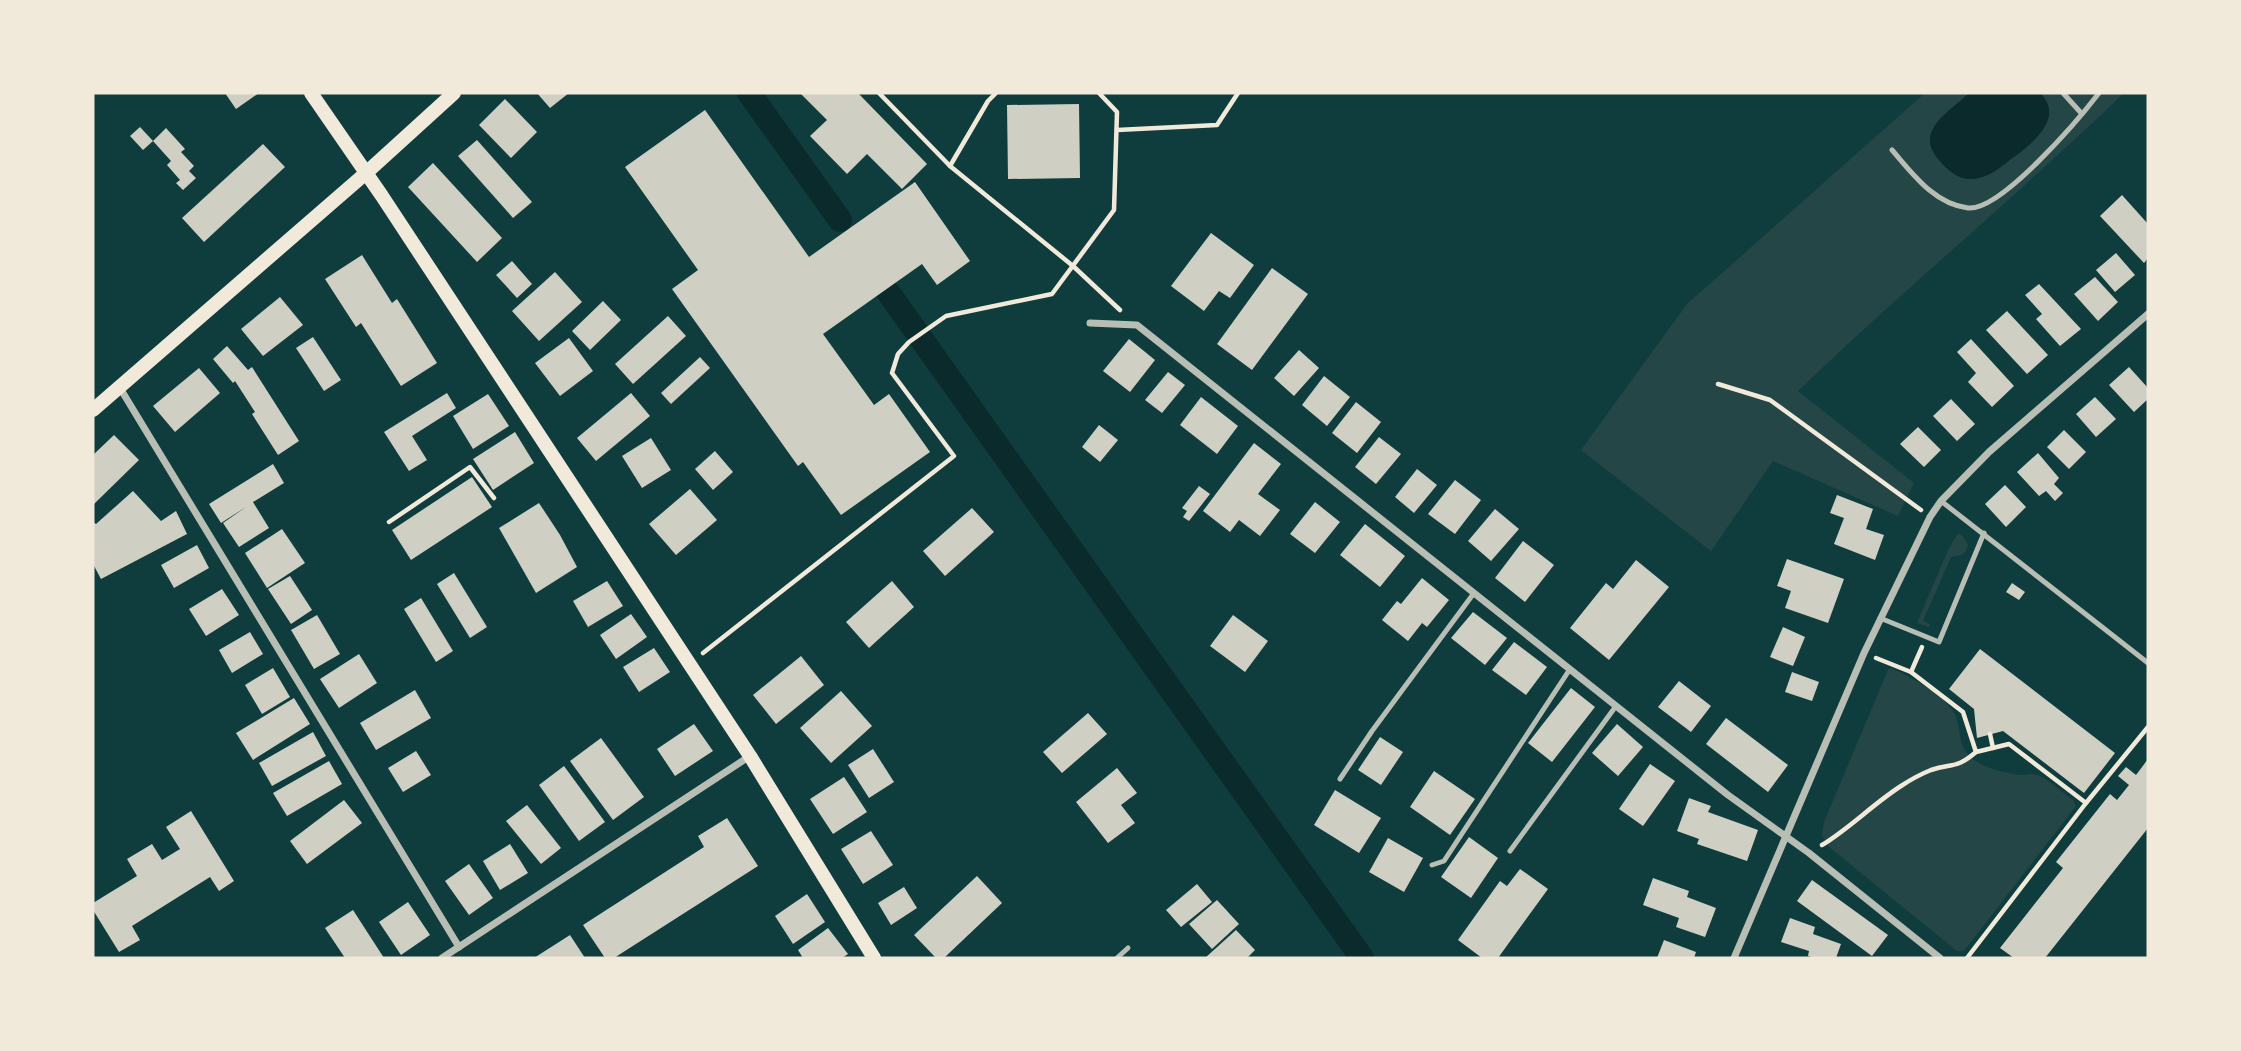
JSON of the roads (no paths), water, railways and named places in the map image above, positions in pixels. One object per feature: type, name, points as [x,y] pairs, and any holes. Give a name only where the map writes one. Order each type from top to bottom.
[{"type":"main road","points":[[311,93],[750,756],[874,958]]},
{"type":"main road","points":[[93,410],[454,93]]},
{"type":"street","points":[[1734,958],[1864,653],[1930,517],[1941,501],[1989,452],[2148,314]]},
{"type":"street","points":[[1090,323],[1137,325],[1728,795],[1809,853],[1940,958]]},
{"type":"street","points":[[120,388],[459,947]]},
{"type":"street","points":[[442,958],[750,756]]},
{"type":"lane","points":[[2063,93],[2082,114]]},
{"type":"lane","points":[[1892,150],[1923,185],[1944,201],[1969,208],[1988,204],[2057,144],[2099,93]]},
{"type":"lane","points":[[1941,501],[2148,663]]},
{"type":"lane","points":[[1880,618],[1939,642],[1984,534]]},
{"type":"lane","points":[[1340,779],[1474,593]]},
{"type":"lane","points":[[1432,865],[1444,861],[1570,669]]},
{"type":"lane","points":[[1510,852],[1616,706]]},
{"type":"lane","points":[[1117,958],[1128,948]]},
{"type":"waterway","points":[[749,93],[840,220]]},
{"type":"waterway","points":[[888,292],[1362,958]]}]
